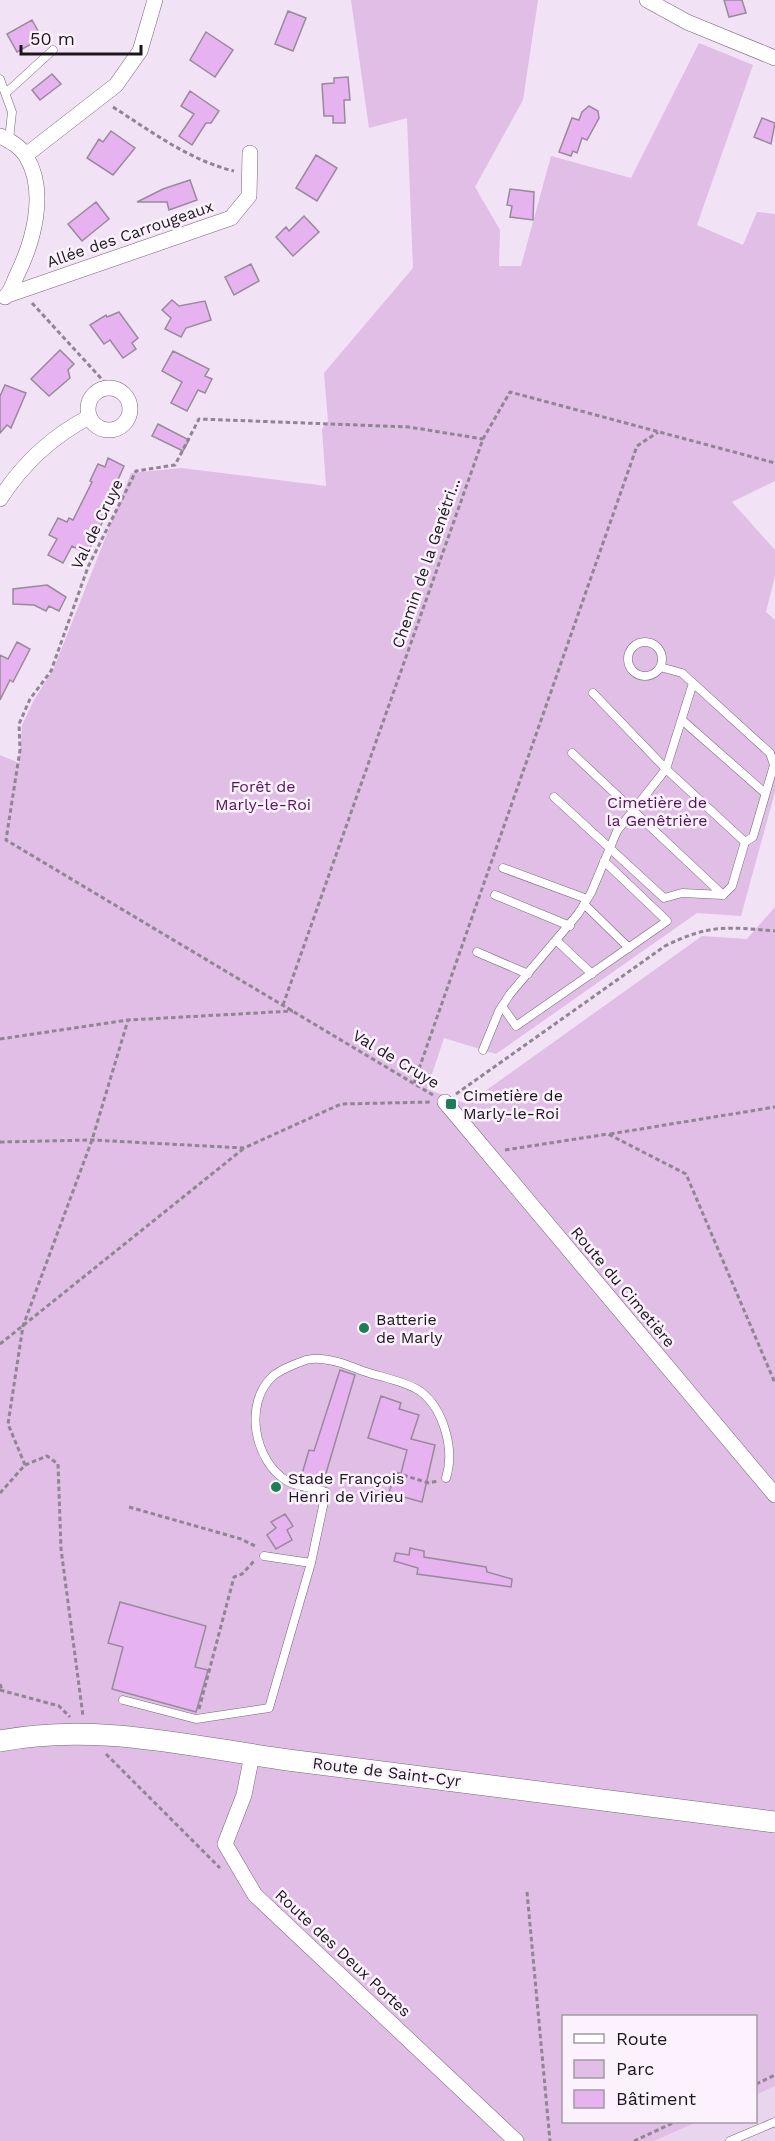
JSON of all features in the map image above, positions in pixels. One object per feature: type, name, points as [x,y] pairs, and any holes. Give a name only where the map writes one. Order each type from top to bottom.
[{"type":"main road","name":"Route de Saint-Cyr","points":[[0,1741],[31,1735],[85,1733],[135,1737],[252,1755],[775,1822]]},
{"type":"street","points":[[26,155],[116,85],[140,51],[155,0]]},
{"type":"street","points":[[647,0],[687,22],[775,58]]},
{"type":"street","points":[[4,138],[26,155],[35,183],[35,219],[26,258],[9,296]]},
{"type":"street","name":"Allée des Carrougeaux","points":[[9,296],[231,218],[249,196],[250,153]]},
{"type":"street","points":[[109,387],[124,393],[131,408],[126,423],[112,430],[97,427],[89,417],[88,404],[96,392],[109,387]]},
{"type":"street","points":[[0,499],[13,478],[60,433],[89,417]]},
{"type":"street","name":"Route du Cimetière","points":[[445,1102],[775,1495]]},
{"type":"street","name":"Route des Deux Portes","points":[[252,1755],[244,1795],[225,1844],[255,1895],[516,2141]]},
{"type":"lane","points":[[6,93],[53,50]]},
{"type":"lane","points":[[0,79],[12,112],[4,138]]},
{"type":"lane","points":[[554,797],[664,897],[682,893],[723,895],[732,886],[745,842],[753,837],[774,765],[770,753],[682,673],[660,667],[647,676],[636,674],[629,666],[631,649],[640,643],[651,643],[660,650],[660,667]]},
{"type":"lane","points":[[483,1050],[502,1006],[570,926],[586,902],[609,847],[632,810],[666,769],[693,682]]},
{"type":"lane","points":[[593,693],[666,769],[745,842]]},
{"type":"lane","points":[[682,720],[765,794]]},
{"type":"lane","points":[[572,753],[723,895]]},
{"type":"lane","points":[[502,1006],[516,1026],[667,921],[604,861]]},
{"type":"lane","points":[[503,868],[586,902],[629,948]]},
{"type":"lane","points":[[495,895],[570,926]]},
{"type":"lane","points":[[557,941],[592,974]]},
{"type":"lane","points":[[477,952],[528,974]]},
{"type":"lane","points":[[123,1700],[196,1719],[269,1708],[311,1563],[326,1492],[287,1481],[265,1459],[255,1433],[258,1400],[273,1377],[307,1359],[341,1362],[419,1390],[436,1408],[448,1441],[450,1467],[446,1478]]},
{"type":"lane","points":[[264,1556],[311,1563]]},
{"type":"lane","points":[[730,2141],[775,2122]]},
{"type":"path","points":[[99,98],[211,166],[250,175]]},
{"type":"path","points":[[9,296],[109,387]]},
{"type":"path","name":"Chemin de la Genétri...","points":[[283,1005],[483,439],[510,392],[775,463]]},
{"type":"path","name":"Val de Cruye","points":[[6,840],[20,724],[30,699],[51,671],[88,567],[136,471],[175,465],[199,419],[409,427],[483,439]]},
{"type":"path","points":[[414,1083],[637,446],[658,432]]},
{"type":"path","name":"Val de Cruye","points":[[0,837],[445,1102],[674,941],[691,932],[720,927],[775,931]]},
{"type":"path","points":[[0,1039],[128,1020],[294,1011]]},
{"type":"path","points":[[25,1465],[8,1424],[23,1326],[92,1140],[128,1020]]},
{"type":"path","points":[[0,1344],[244,1148],[341,1104],[445,1102]]},
{"type":"path","points":[[485,1152],[775,1107]]},
{"type":"path","points":[[608,1134],[686,1174],[775,1383]]},
{"type":"path","points":[[0,1142],[92,1140],[244,1148]]},
{"type":"path","points":[[0,1493],[25,1465],[47,1456],[58,1464],[61,1550],[85,1733]]},
{"type":"path","points":[[396,1473],[429,1483],[446,1478]]},
{"type":"path","points":[[129,1507],[241,1539],[260,1549],[264,1556],[252,1562],[242,1574],[234,1577],[196,1719]]},
{"type":"path","points":[[0,1684],[1,1690],[59,1706],[229,1874]]},
{"type":"path","points":[[527,1892],[550,2141]]},
{"type":"path","points":[[757,2084],[775,2075]]},
{"type":"path","points":[[634,2141],[671,2123]]},
{"type":"shaded area","points":[[775,2086],[775,2141],[654,2141],[695,2123],[757,2123],[757,2095]]},
{"type":"green space","name":"Forêt de Marly-le-Roi","points":[[351,0],[538,0],[523,100],[475,187],[500,230],[499,266],[521,266],[551,156],[631,178],[699,43],[753,65],[697,225],[743,245],[757,212],[775,214],[775,481],[732,502],[775,550],[775,576],[766,612],[775,620],[775,792],[741,916],[697,913],[496,1054],[444,1038],[427,1089],[467,1104],[702,936],[747,939],[775,907],[775,2086],[757,2095],[757,2015],[562,2015],[562,2123],[695,2123],[654,2141],[0,2141],[0,755],[19,763],[22,725],[54,668],[131,473],[181,468],[326,486],[322,429],[328,421],[324,373],[413,268],[407,118],[369,128]]},
{"type":"building","points":[[724,0],[742,0],[746,13],[729,17]]},
{"type":"building","points":[[288,11],[306,18],[293,51],[275,44]]},
{"type":"building","points":[[32,20],[42,38],[17,52],[7,34]]},
{"type":"building","points":[[206,32],[233,50],[215,77],[190,60]]},
{"type":"building","points":[[52,74],[61,84],[40,100],[32,90]]},
{"type":"building","points":[[348,77],[350,100],[344,100],[345,123],[333,123],[333,116],[324,116],[322,84],[334,83],[334,78]]},
{"type":"building","points":[[190,91],[219,111],[211,123],[206,123],[192,145],[179,136],[194,114],[181,106]]},
{"type":"building","points":[[589,106],[598,111],[599,118],[587,140],[582,138],[577,153],[573,151],[571,156],[559,152],[572,118],[579,120],[582,112]]},
{"type":"building","points":[[762,118],[775,123],[771,144],[754,137]]},
{"type":"building","points":[[111,131],[135,148],[113,175],[87,158],[99,139],[103,142]]},
{"type":"building","points":[[316,155],[337,168],[317,201],[296,188]]},
{"type":"building","points":[[190,180],[197,200],[169,210],[167,202],[137,202],[163,189]]},
{"type":"building","points":[[510,189],[534,192],[533,220],[510,217],[512,206],[507,205]]},
{"type":"building","points":[[96,202],[109,219],[82,241],[68,224]]},
{"type":"building","points":[[304,216],[319,232],[293,256],[276,237],[286,227],[289,231]]},
{"type":"building","points":[[251,264],[259,281],[234,295],[225,277]]},
{"type":"building","points":[[172,300],[179,306],[205,301],[211,320],[186,328],[181,337],[165,329],[171,318],[162,310]]},
{"type":"building","points":[[119,312],[138,338],[132,343],[136,349],[123,358],[110,340],[104,344],[90,325],[106,315],[107,317]]},
{"type":"building","points":[[60,350],[74,364],[68,370],[70,378],[49,396],[31,379]]},
{"type":"building","points":[[173,351],[209,369],[205,376],[212,379],[205,393],[198,390],[187,411],[171,403],[182,382],[162,371]]},
{"type":"building","points":[[5,385],[26,393],[11,428],[7,425],[0,433],[0,396]]},
{"type":"building","points":[[158,424],[189,440],[183,451],[152,436]]},
{"type":"building","points":[[108,458],[124,466],[117,482],[121,484],[87,554],[72,546],[63,563],[48,555],[57,539],[49,535],[58,518],[67,522],[69,518],[73,520],[92,482],[90,481],[98,464],[105,467]]},
{"type":"building","points":[[47,585],[66,597],[59,611],[49,606],[46,611],[34,605],[13,604],[13,589]]},
{"type":"building","points":[[17,642],[30,649],[13,682],[10,680],[0,700],[0,655],[8,659]]},
{"type":"building","points":[[340,1370],[355,1375],[324,1480],[302,1474],[309,1450],[314,1451]]},
{"type":"building","points":[[381,1396],[401,1403],[399,1409],[419,1415],[411,1439],[435,1445],[422,1502],[389,1493],[393,1479],[399,1481],[407,1450],[368,1438]]},
{"type":"building","points":[[285,1514],[293,1526],[287,1530],[292,1540],[276,1549],[267,1535],[276,1528],[271,1522]]},
{"type":"building","points":[[410,1548],[424,1551],[424,1557],[486,1567],[487,1572],[512,1579],[511,1587],[417,1574],[418,1568],[394,1561],[396,1553],[409,1555]]},
{"type":"building","points":[[120,1602],[206,1626],[195,1667],[208,1670],[196,1712],[112,1689],[123,1647],[108,1643]]},
{"type":"place","name":"Cimetière de Marly-le-Roi","points":[[451,1104]]},
{"type":"place","name":"Batterie de Marly","points":[[364,1328]]},
{"type":"place","name":"Stade François Henri de Virieu","points":[[276,1487]]},
{"type":"park label","name":"Cimetière de la Genêtrière","points":[[657,811]]}]
